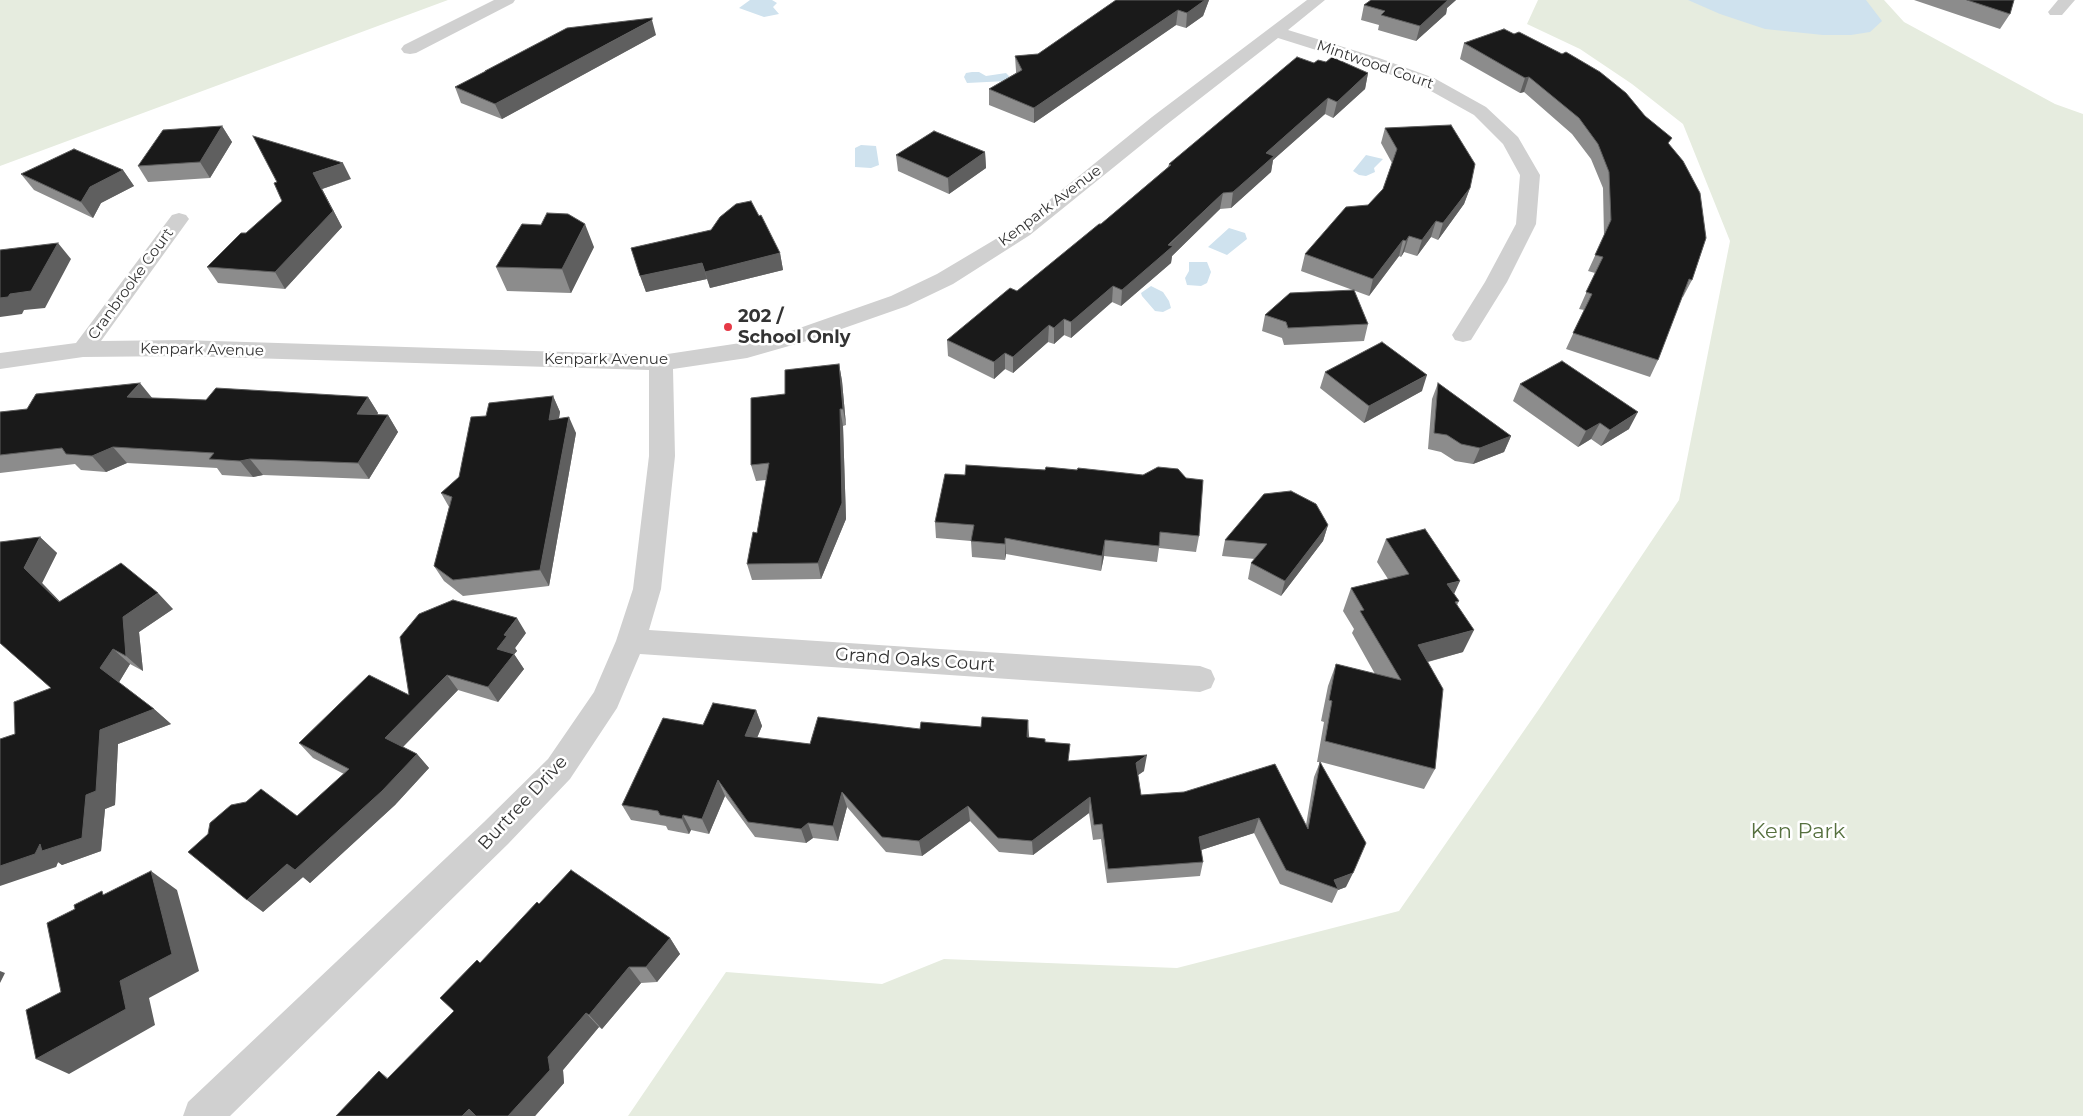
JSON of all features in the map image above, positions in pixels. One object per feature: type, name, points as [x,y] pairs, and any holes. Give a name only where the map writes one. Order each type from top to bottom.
[{"type":"street","points":[[410,49],[507,0]]},
{"type":"street","name":"Kenpark Avenue","points":[[0,361],[83,350],[182,348],[661,363],[747,350],[802,335],[892,304],[945,279],[1023,230],[1159,121],[1317,0]]},
{"type":"street","name":"Mintwood Court","points":[[1276,32],[1373,62],[1428,82],[1480,111],[1511,141],[1530,176],[1526,224],[1496,282],[1462,335]]},
{"type":"street","name":"Cranbrooke Court","points":[[83,350],[179,219]]},
{"type":"street","name":"Burtree Drive","points":[[202,1116],[489,840],[559,769],[606,699],[631,641],[647,589],[661,466],[661,363]]},
{"type":"street","name":"Grand Oaks Court","points":[[631,641],[1200,679]]},
{"type":"green space","points":[[0,0],[448,0],[0,166]]},
{"type":"green space","name":"Ken Park","points":[[1538,0],[1884,0],[1904,22],[2055,104],[2083,114],[2083,1116],[628,1116],[726,972],[882,984],[944,959],[1177,968],[1399,911],[1539,709],[1679,500],[1730,241],[1683,124],[1632,84],[1580,49],[1527,24]]},
{"type":"water","points":[[750,0],[772,0],[777,3],[773,7],[779,14],[764,17],[739,8]]},
{"type":"water","points":[[1688,0],[1866,0],[1882,21],[1870,32],[1851,35],[1823,35],[1765,29],[1720,14]]},
{"type":"water","points":[[979,72],[986,76],[1006,73],[1009,76],[1007,81],[967,83],[964,77],[966,73]]},
{"type":"water","points":[[861,145],[876,146],[879,165],[871,168],[855,167],[855,148]]},
{"type":"water","points":[[1366,155],[1383,159],[1374,168],[1375,172],[1366,176],[1359,175],[1353,171]]},
{"type":"water","points":[[1229,228],[1245,233],[1247,239],[1227,255],[1208,247]]},
{"type":"water","points":[[1189,262],[1207,262],[1211,272],[1207,283],[1201,286],[1187,285],[1185,278],[1189,271]]},
{"type":"water","points":[[1151,286],[1163,292],[1171,308],[1163,312],[1155,311],[1141,293]]},
{"type":"building","points":[[1116,0],[1205,0],[1187,13],[1178,10],[1034,108],[989,89],[1022,70],[1015,56],[1038,54]]},
{"type":"building","points":[[1371,0],[1448,0],[1420,26],[1381,15],[1385,11],[1364,5]]},
{"type":"building","points":[[1967,0],[2014,0],[2010,14]]},
{"type":"building","points":[[652,18],[652,20],[495,104],[455,87],[567,28]]},
{"type":"building","points":[[1504,29],[1514,34],[1519,32],[1562,54],[1566,52],[1600,72],[1626,93],[1645,116],[1672,138],[1668,143],[1683,161],[1700,193],[1706,238],[1692,280],[1689,279],[1658,360],[1573,333],[1592,294],[1586,292],[1603,257],[1595,255],[1611,220],[1609,172],[1598,144],[1579,118],[1529,77],[1525,78],[1464,43]]},
{"type":"building","points":[[1297,57],[1314,63],[1318,60],[1326,62],[1332,57],[1368,73],[1337,102],[1328,98],[1266,153],[1274,156],[1233,192],[1223,193],[1168,245],[1173,246],[1122,290],[1113,286],[1071,322],[1064,319],[1054,328],[1049,325],[1013,357],[1005,353],[994,362],[947,340],[1010,288],[1017,291],[1101,224],[1171,165],[1169,164]]},
{"type":"building","points":[[1451,125],[1475,164],[1470,188],[1443,223],[1436,221],[1422,240],[1409,236],[1406,241],[1403,240],[1373,279],[1305,254],[1346,207],[1368,205],[1383,189],[1397,149],[1385,128]]},
{"type":"building","points":[[222,126],[200,162],[138,166],[163,130]]},
{"type":"building","points":[[934,131],[985,152],[948,178],[896,155]]},
{"type":"building","points":[[253,136],[343,163],[313,173],[333,211],[275,272],[207,267],[241,233],[246,233],[282,201],[274,183],[277,182]]},
{"type":"building","points":[[74,149],[123,170],[90,187],[81,202],[21,174]]},
{"type":"building","points":[[751,201],[759,216],[761,215],[780,253],[705,272],[702,263],[640,276],[631,248],[711,230],[720,217],[736,204]]},
{"type":"building","points":[[547,213],[568,214],[585,224],[562,269],[496,267],[522,224],[541,225]]},
{"type":"building","points":[[58,243],[31,291],[10,294],[8,297],[0,298],[0,250]]},
{"type":"building","points":[[1354,290],[1368,324],[1288,328],[1286,322],[1265,315],[1290,293]]},
{"type":"building","points":[[1382,342],[1427,375],[1369,406],[1325,372]]},
{"type":"building","points":[[1562,361],[1638,412],[1610,430],[1600,423],[1586,431],[1520,384]]},
{"type":"building","points":[[839,364],[843,409],[840,409],[842,503],[818,563],[747,564],[753,532],[757,533],[769,463],[751,465],[751,398],[785,394],[785,370]]},
{"type":"building","points":[[140,383],[127,397],[206,400],[216,388],[368,397],[357,414],[388,415],[358,463],[209,459],[214,453],[113,447],[92,456],[66,454],[62,448],[0,455],[0,412],[27,409],[36,394]]},
{"type":"building","points":[[1438,383],[1511,436],[1480,448],[1461,444],[1447,435],[1434,433]]},
{"type":"building","points":[[553,396],[549,420],[569,417],[540,570],[453,580],[434,566],[452,497],[441,493],[459,477],[471,417],[486,416],[489,403]]},
{"type":"building","points":[[966,465],[1045,470],[1046,467],[1077,470],[1078,468],[1143,475],[1158,467],[1178,469],[1186,478],[1203,480],[1199,536],[1160,532],[1159,546],[1105,540],[1102,556],[1005,538],[1005,544],[971,541],[974,525],[935,522],[945,474],[965,475]]},
{"type":"building","points":[[1291,491],[1316,504],[1328,525],[1285,581],[1251,563],[1267,544],[1225,540],[1264,494]]},
{"type":"building","points":[[1425,529],[1460,581],[1447,584],[1459,601],[1455,602],[1474,630],[1418,645],[1443,689],[1435,769],[1325,741],[1332,701],[1329,700],[1336,664],[1401,680],[1360,611],[1364,610],[1351,588],[1409,574],[1386,539]]},
{"type":"building","points":[[40,537],[24,568],[59,602],[121,563],[158,593],[123,617],[126,656],[113,649],[100,668],[154,709],[100,730],[96,791],[86,795],[82,838],[42,851],[40,844],[35,854],[0,866],[0,739],[15,734],[14,702],[51,688],[0,643],[0,542]]},
{"type":"building","points":[[453,600],[517,618],[504,635],[507,636],[497,649],[514,654],[488,687],[447,675],[385,738],[417,754],[382,791],[295,870],[287,864],[247,900],[188,852],[208,834],[210,823],[231,805],[246,802],[261,789],[297,816],[349,769],[299,743],[369,675],[409,695],[400,637],[419,614]]},
{"type":"building","points":[[713,703],[756,710],[745,736],[810,744],[818,717],[920,729],[921,722],[981,727],[982,717],[1028,720],[1027,737],[1045,739],[1045,742],[1070,744],[1068,761],[1147,755],[1136,763],[1141,795],[1184,792],[1275,764],[1308,829],[1320,762],[1366,843],[1353,873],[1334,880],[1338,889],[1286,870],[1259,818],[1199,837],[1203,862],[1108,869],[1102,824],[1094,825],[1090,797],[1032,841],[998,838],[968,806],[919,841],[882,837],[842,792],[833,826],[808,823],[801,829],[748,822],[718,780],[702,819],[683,815],[682,819],[660,815],[658,811],[622,805],[663,718],[703,725]]},
{"type":"building","points":[[571,870],[670,938],[646,967],[629,967],[589,1015],[586,1013],[548,1057],[550,1070],[508,1116],[476,1116],[469,1109],[462,1116],[336,1116],[379,1071],[387,1079],[454,1011],[440,998],[477,960],[480,963],[537,902],[539,904]]},
{"type":"building","points":[[151,871],[172,954],[120,981],[126,1009],[36,1059],[26,1010],[61,992],[47,923],[75,909],[74,905],[102,891],[103,895]]},
{"type":"place","name":"202 / School Only","points":[[728,327]]}]
